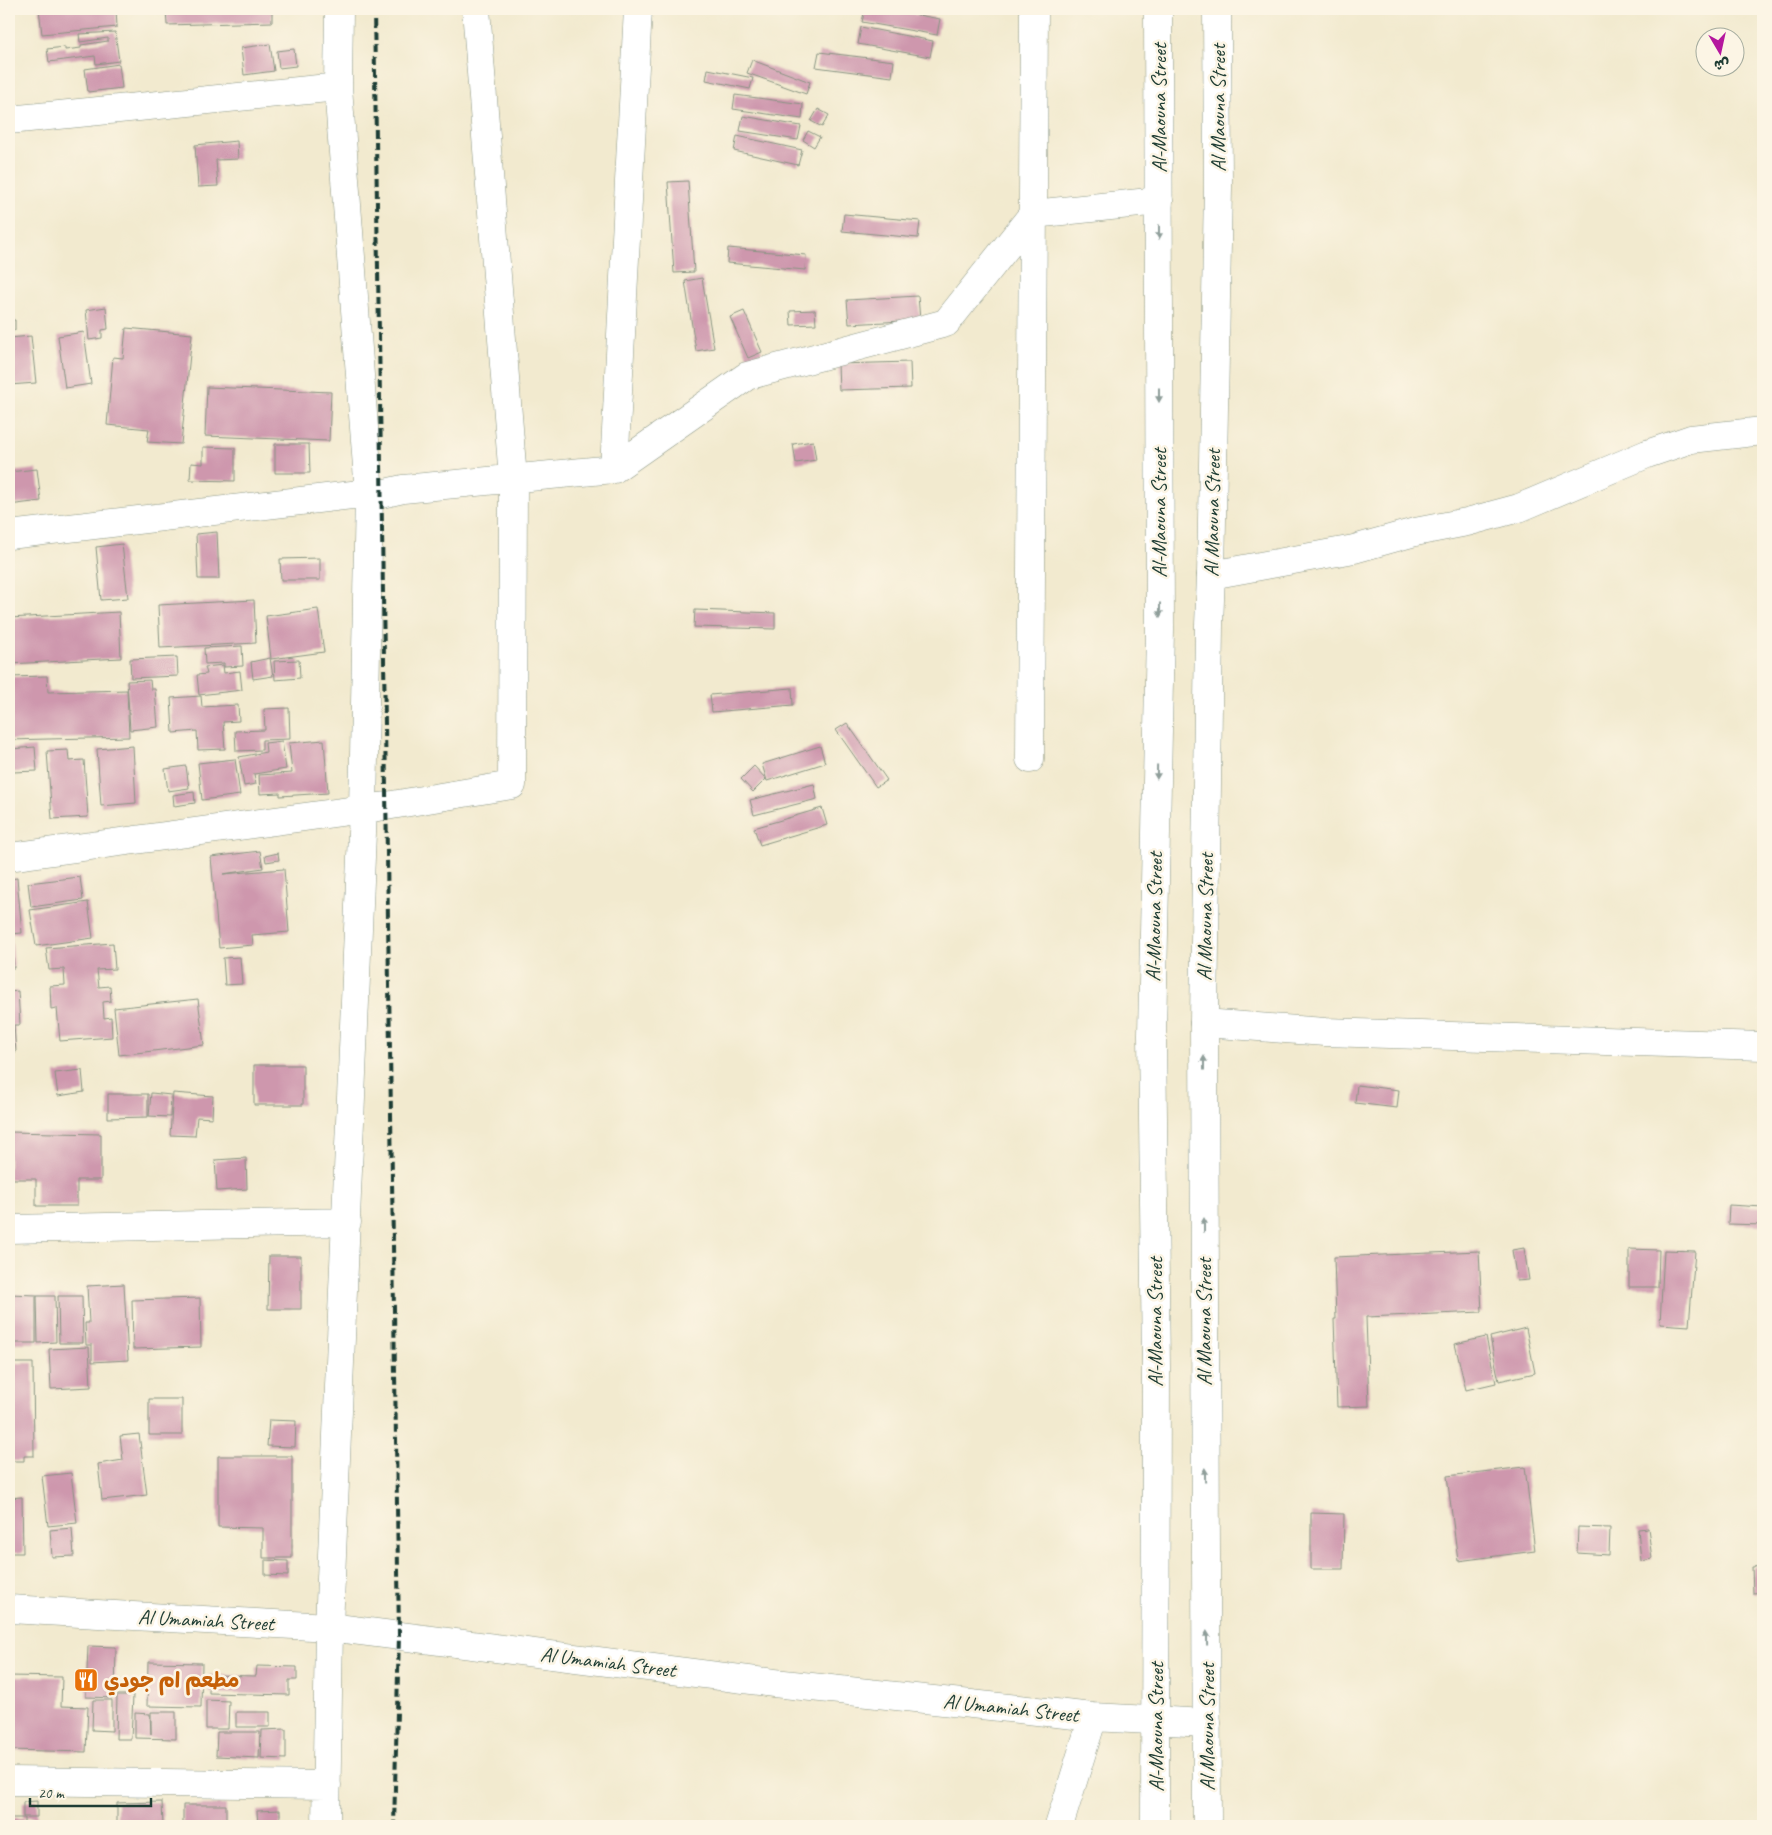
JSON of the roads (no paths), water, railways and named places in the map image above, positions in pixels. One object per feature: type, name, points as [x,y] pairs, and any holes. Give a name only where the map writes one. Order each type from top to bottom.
[{"type":"main road","points":[[326,1826],[329,1626],[363,809],[369,493],[338,87],[339,9]]},
{"type":"main road","points":[[9,858],[363,809],[512,785],[513,479],[476,9]]},
{"type":"main road","points":[[614,469],[638,9]]},
{"type":"main road","points":[[1030,759],[1034,9]]},
{"type":"main road","name":"Al-Maouna Street","points":[[1155,1826],[1156,1367],[1152,1035],[1160,630],[1158,9]]},
{"type":"main road","name":"Al Maouna Street","points":[[1207,1826],[1204,1023],[1209,625],[1212,575],[1218,187],[1218,9]]},
{"type":"main road","points":[[9,120],[338,87]]},
{"type":"main road","points":[[9,535],[369,493],[381,494],[403,489],[614,469],[747,376],[946,322],[1033,214],[1159,201]]},
{"type":"main road","points":[[1212,575],[1354,549],[1415,532],[1467,522],[1519,508],[1647,454],[1691,439],[1763,431]]},
{"type":"main road","points":[[1204,1023],[1324,1032],[1763,1046]]},
{"type":"main road","points":[[9,1228],[347,1222]]},
{"type":"main road","name":"Al Umamiah Street","points":[[9,1609],[329,1626],[774,1684],[1093,1717],[1207,1723]]},
{"type":"main road","points":[[1059,1826],[1093,1717]]},
{"type":"main road","points":[[9,1781],[327,1785]]},
{"type":"railway","points":[[374,9],[399,1635],[394,1826]]},
{"type":"place","name":"مطعم ام جودي","points":[[86,1680]]}]
